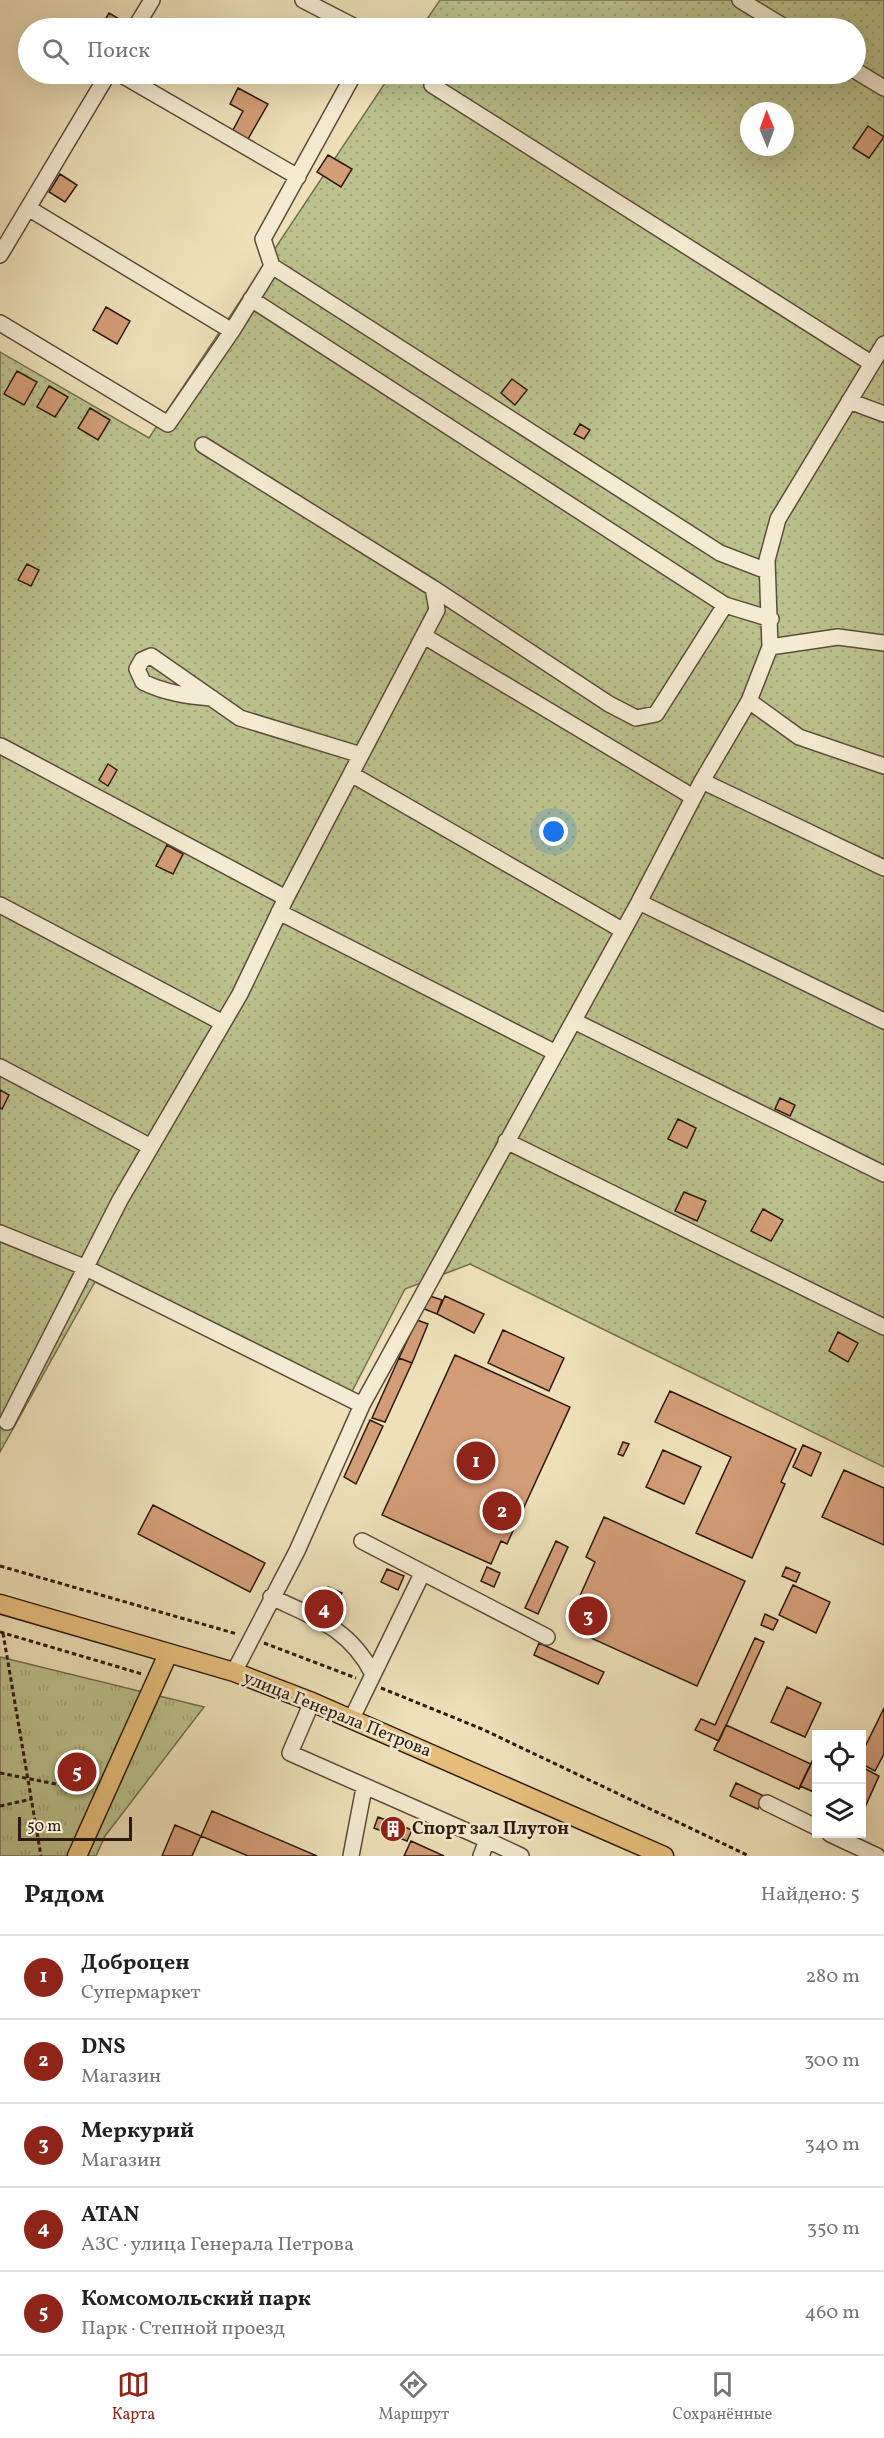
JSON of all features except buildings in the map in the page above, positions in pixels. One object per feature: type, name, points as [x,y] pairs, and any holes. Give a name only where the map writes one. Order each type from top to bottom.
[{"type":"main road","name":"улица Генерала Петрова","points":[[0,1604],[234,1672],[352,1718],[664,1856]]},
{"type":"main road","points":[[77,1856],[168,1653]]},
{"type":"street","points":[[141,18],[152,0]]},
{"type":"street","points":[[303,0],[338,18]]},
{"type":"street","points":[[740,0],[770,18]]},
{"type":"street","points":[[866,77],[884,88]]},
{"type":"street","points":[[0,255],[102,84]]},
{"type":"street","points":[[137,84],[298,177]]},
{"type":"street","points":[[349,84],[263,239],[272,266],[720,553],[767,571]]},
{"type":"street","points":[[432,86],[871,363]]},
{"type":"street","points":[[28,208],[232,332]]},
{"type":"street","points":[[0,323],[168,424],[232,332],[272,266]]},
{"type":"street","points":[[251,299],[725,605],[771,619]]},
{"type":"street","points":[[234,1672],[271,1597],[297,1551],[362,1405],[639,902],[693,797],[749,701],[770,647],[771,619],[766,560],[778,519],[884,344]]},
{"type":"street","points":[[849,401],[884,414]]},
{"type":"street","points":[[202,445],[433,588],[609,704],[636,718],[656,714],[725,605]]},
{"type":"street","points":[[7,1422],[84,1267],[223,1023],[282,905],[424,636],[437,610],[433,588]]},
{"type":"street","points":[[424,636],[693,797]]},
{"type":"street","points":[[770,647],[838,637],[884,643]]},
{"type":"street","points":[[212,698],[240,718],[361,755]]},
{"type":"street","points":[[749,701],[799,737],[884,766]]},
{"type":"street","points":[[1,746],[282,905],[556,1053]]},
{"type":"street","points":[[351,774],[622,930]]},
{"type":"street","points":[[702,781],[884,868]]},
{"type":"street","points":[[639,902],[884,1021]]},
{"type":"street","points":[[0,905],[223,1023]]},
{"type":"street","points":[[574,1021],[884,1174]]},
{"type":"street","points":[[0,1067],[151,1147]]},
{"type":"street","points":[[506,1141],[884,1327]]},
{"type":"street","points":[[0,1233],[84,1267],[362,1405]]},
{"type":"street","points":[[362,1541],[547,1637]]},
{"type":"street","points":[[352,1718],[422,1574]]},
{"type":"street","points":[[271,1597],[337,1629],[362,1653],[371,1678]]},
{"type":"street","points":[[312,1702],[290,1753],[364,1788],[521,1856]]},
{"type":"street","points":[[351,1856],[364,1788]]},
{"type":"street","points":[[767,1803],[812,1825]]},
{"type":"street","points":[[840,1838],[878,1856],[884,1847]]},
{"type":"street","points":[[481,1856],[487,1840]]},
{"type":"path","points":[[0,1566],[251,1638],[371,1678],[749,1856]]},
{"type":"path","points":[[41,1856],[1,1633],[156,1679]]},
{"type":"path","points":[[0,1773],[81,1789]]},
{"type":"path","points":[[0,1806],[32,1799]]},
{"type":"green space","points":[[440,0],[884,0],[884,1467],[470,1264],[405,1289],[346,1403],[95,1282],[0,1452],[0,352],[149,438],[384,84],[866,84],[866,18],[428,18]]},
{"type":"green space","points":[[0,1657],[204,1707],[105,1836],[96,1856],[0,1856]]},
{"type":"place","name":"Доброцен","points":[[476,1461]]},
{"type":"place","name":"DNS","points":[[502,1511]]},
{"type":"place","name":"ATAN","points":[[324,1609]]},
{"type":"place","name":"Меркурий","points":[[588,1616]]},
{"type":"place","name":"Комсомольский парк","points":[[77,1772]]},
{"type":"place","name":"Спорт зал Плутон","points":[[393,1829]]}]
